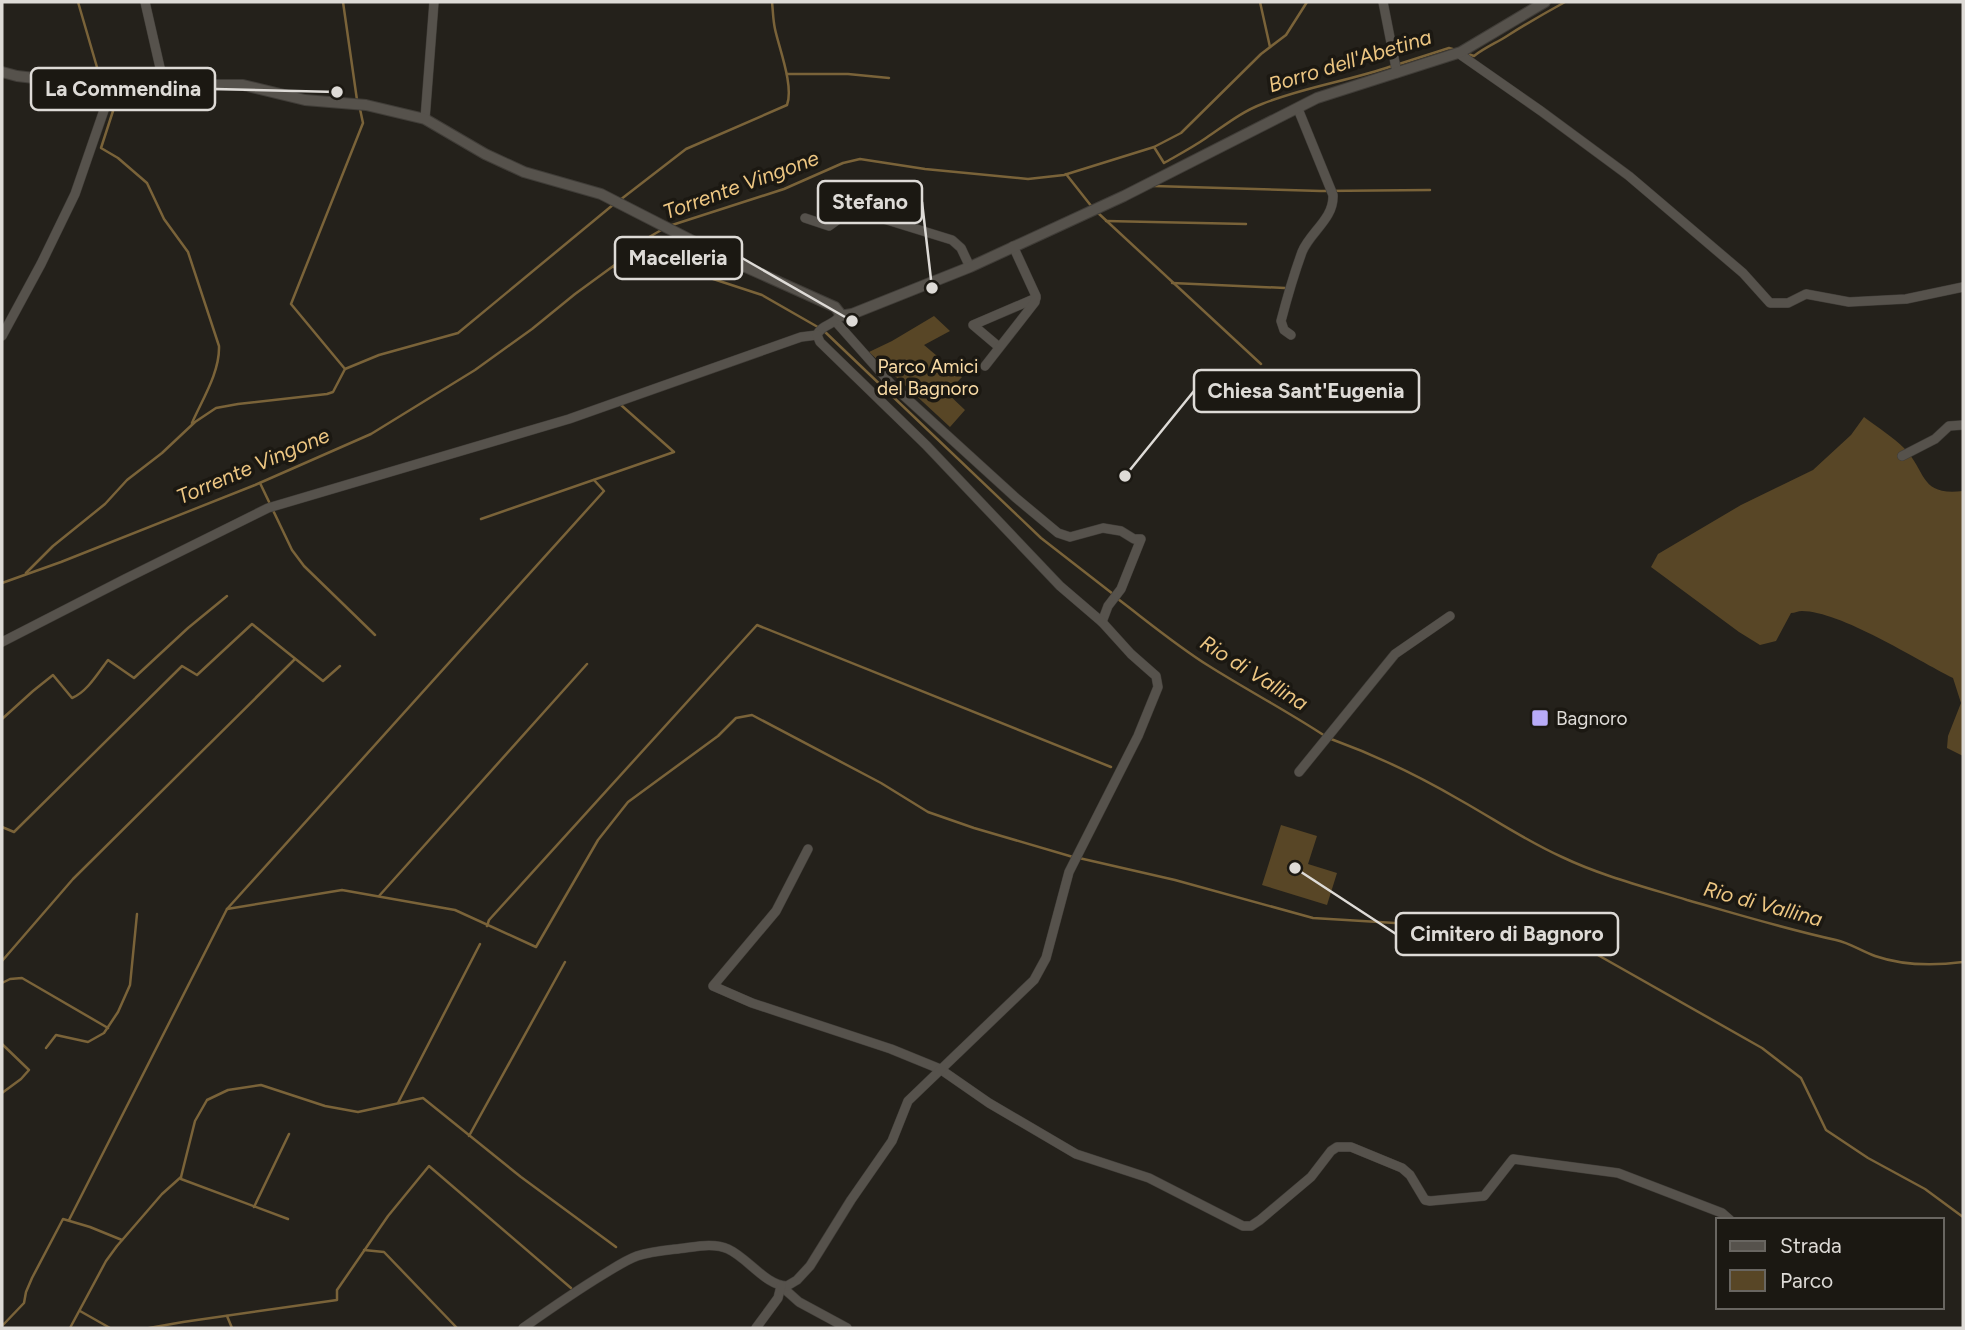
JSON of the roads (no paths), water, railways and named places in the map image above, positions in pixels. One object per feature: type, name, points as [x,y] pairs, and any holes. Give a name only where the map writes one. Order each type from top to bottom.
[{"type":"street","points":[[145,2],[164,85]]},
{"type":"street","points":[[425,119],[434,2]]},
{"type":"street","points":[[1383,2],[1397,73]]},
{"type":"street","points":[[2,642],[268,508],[569,419],[820,331],[838,319],[970,267],[1124,196],[1317,99],[1458,53],[1545,2]]},
{"type":"street","points":[[1458,53],[1629,176],[1744,273],[1770,303],[1788,303],[1806,295],[1849,302],[1906,299],[1963,288]]},
{"type":"street","points":[[2,72],[112,87],[243,85],[306,100],[366,105],[425,119],[485,154],[524,172],[601,194],[732,261],[835,307],[839,312],[838,319],[892,385],[1058,533],[1070,537],[1103,528],[1121,531],[1134,539],[1141,539],[1133,562],[1102,622]]},
{"type":"street","points":[[2,336],[75,194],[112,87]]},
{"type":"street","points":[[1291,335],[1284,330],[1281,321],[1303,249],[1333,203],[1333,195],[1298,109]]},
{"type":"street","points":[[804,218],[829,226],[847,213],[858,211],[952,240],[961,248],[970,267]]},
{"type":"street","points":[[985,366],[1036,298],[1035,290],[1013,246]]},
{"type":"street","points":[[999,347],[973,325],[1036,298]]},
{"type":"street","points":[[781,1286],[792,1284],[810,1266],[892,1141],[908,1101],[1034,980],[1046,958],[1069,872],[1139,736],[1157,687],[1156,676],[1102,622],[1050,577],[926,445],[820,342],[820,331]]},
{"type":"street","points":[[1902,456],[1935,439],[1949,426],[1963,425]]},
{"type":"street","points":[[1299,772],[1395,654],[1450,616]]},
{"type":"street","points":[[808,849],[776,911],[713,986],[752,1003],[891,1049],[940,1069],[989,1103],[1076,1154],[1149,1178],[1243,1226],[1251,1226],[1260,1220],[1311,1177],[1331,1151],[1344,1146],[1374,1155],[1402,1168],[1410,1175],[1425,1200],[1430,1201],[1484,1196],[1514,1159],[1618,1173],[1722,1213],[1728,1218]]},
{"type":"street","points":[[523,1328],[574,1292],[637,1256],[703,1245],[728,1249],[799,1302],[847,1328]]},
{"type":"street","points":[[756,1328],[778,1298],[781,1286]]},
{"type":"waterway","points":[[78,2],[101,81]]},
{"type":"waterway","points":[[343,2],[357,100]]},
{"type":"waterway","points":[[620,200],[686,149],[787,105],[789,88],[775,29],[772,2]]},
{"type":"waterway","points":[[1260,2],[1270,47]]},
{"type":"waterway","name":"Torrente Vingone","points":[[669,226],[784,189],[843,163],[860,159],[925,169],[1028,179],[1064,175],[1154,147],[1181,133],[1261,54],[1286,35],[1307,2]]},
{"type":"waterway","name":"Borro dell'Abetina","points":[[1465,53],[1474,56],[1565,2]]},
{"type":"waterway","name":"Borro dell'Abetina","points":[[1399,64],[1449,48],[1456,50]]},
{"type":"waterway","name":"Borro dell'Abetina","points":[[1154,147],[1164,163],[1254,107],[1392,66]]},
{"type":"waterway","points":[[787,74],[848,74],[889,78]]},
{"type":"waterway","points":[[110,100],[113,111],[101,148],[118,158],[147,183],[164,219],[188,252],[219,346],[214,376],[192,423]]},
{"type":"waterway","points":[[345,369],[291,304],[363,123],[360,109]]},
{"type":"waterway","points":[[1066,174],[1092,207]]},
{"type":"waterway","points":[[1154,186],[1321,191],[1430,190]]},
{"type":"waterway","points":[[26,573],[53,546],[105,504],[127,480],[162,453],[195,422],[216,408],[327,394],[333,392],[345,369],[379,355],[458,333],[614,204]]},
{"type":"waterway","points":[[1097,212],[1261,364]]},
{"type":"waterway","points":[[1106,221],[1246,224]]},
{"type":"waterway","name":"Torrente Vingone","points":[[2,583],[255,485],[371,434],[475,370],[627,256],[644,240],[663,229]]},
{"type":"waterway","name":"Rio di Vallina","points":[[613,267],[701,275],[762,295],[823,330],[1041,538],[1113,594]]},
{"type":"waterway","points":[[1172,283],[1285,288]]},
{"type":"waterway","points":[[481,519],[674,452],[621,405]]},
{"type":"waterway","points":[[69,1220],[227,909],[604,491],[594,480]]},
{"type":"waterway","points":[[260,483],[292,550],[304,566],[375,635]]},
{"type":"waterway","points":[[2,719],[53,675],[72,698],[87,687],[108,660],[134,678],[227,596]]},
{"type":"waterway","name":"Rio di Vallina","points":[[1118,599],[1197,658],[1325,736]]},
{"type":"waterway","points":[[2,827],[14,832],[182,666],[197,675],[252,624],[323,681],[340,666]]},
{"type":"waterway","points":[[487,926],[489,920],[757,625],[1111,767]]},
{"type":"waterway","points":[[2,961],[73,879],[295,659]]},
{"type":"waterway","points":[[379,896],[587,664]]},
{"type":"waterway","points":[[227,909],[342,890],[455,910],[536,947],[598,840],[628,802],[718,736],[736,718],[752,715],[881,783],[928,812],[1073,857]]},
{"type":"waterway","name":"Rio di Vallina","points":[[1331,739],[1413,774],[1536,844],[1608,876],[1761,921],[1841,941],[1897,962],[1963,962]]},
{"type":"waterway","points":[[1079,858],[1175,880],[1313,918],[1559,933],[1762,1048],[1801,1078],[1826,1130],[1868,1158],[1925,1189],[1963,1217]]},
{"type":"waterway","points":[[46,1048],[56,1035],[88,1042],[104,1033],[118,1012],[130,985],[137,914]]},
{"type":"waterway","points":[[398,1103],[480,944]]},
{"type":"waterway","points":[[469,1136],[565,962]]},
{"type":"waterway","points":[[2,983],[22,978],[108,1028]]},
{"type":"waterway","points":[[2,1044],[29,1070],[2,1093]]},
{"type":"waterway","points":[[70,1328],[117,1246],[162,1194],[181,1177],[195,1121],[207,1100],[228,1090],[261,1085],[325,1106],[358,1112],[423,1098],[521,1177],[616,1247]]},
{"type":"waterway","points":[[254,1207],[289,1134]]},
{"type":"waterway","points":[[149,1328],[337,1300],[337,1290],[388,1216],[429,1166],[571,1288]]},
{"type":"waterway","points":[[181,1177],[288,1219]]},
{"type":"waterway","points":[[2,1326],[24,1303],[32,1278],[63,1219],[122,1240]]},
{"type":"waterway","points":[[364,1250],[384,1252],[457,1328]]},
{"type":"waterway","points":[[80,1311],[110,1328]]},
{"type":"waterway","points":[[227,1316],[232,1328]]},
{"type":"place","name":"La Commendina","points":[[337,92]]},
{"type":"place","name":"Stefano","points":[[932,288]]},
{"type":"place","name":"Macelleria","points":[[852,321]]},
{"type":"place","name":"Chiesa Sant'Eugenia","points":[[1125,476]]},
{"type":"place","name":"Bagnoro","points":[[1540,718]]},
{"type":"place","name":"Cimitero di Bagnoro","points":[[1295,868]]},
{"type":"park label","name":"Parco Amici del Bagnoro","points":[[928,377]]}]
